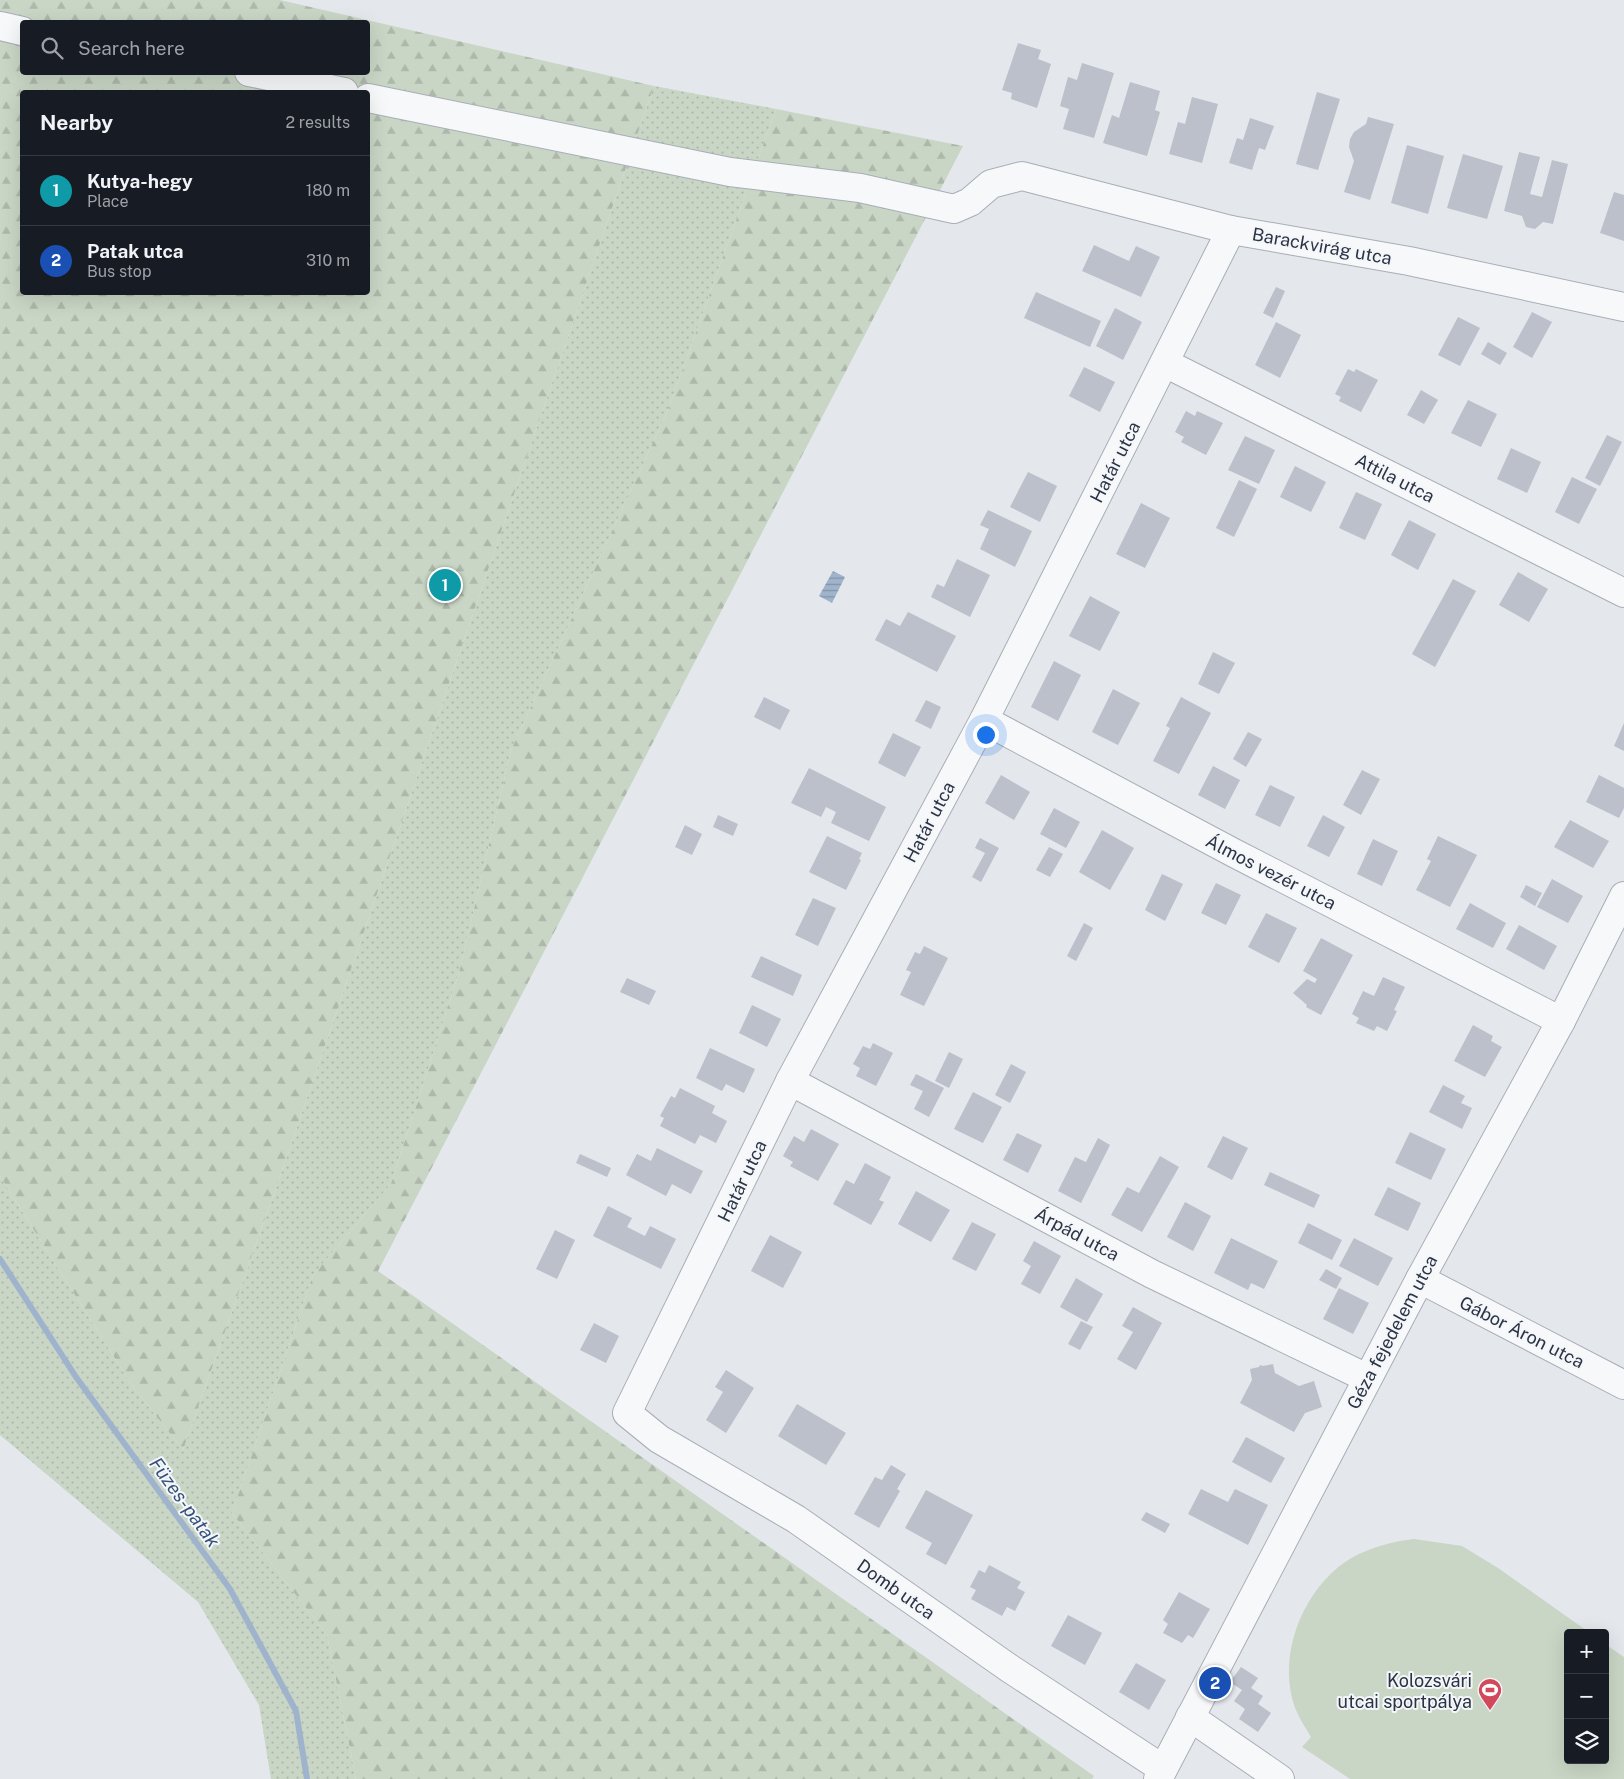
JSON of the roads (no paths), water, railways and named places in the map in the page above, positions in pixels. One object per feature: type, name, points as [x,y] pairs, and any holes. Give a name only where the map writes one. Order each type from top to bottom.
[{"type":"street","points":[[0,26],[20,31]]},
{"type":"street","points":[[263,75],[334,90]]},
{"type":"street","name":"Barackvirág utca","points":[[370,98],[730,172],[860,188],[954,209],[970,202],[991,184],[1022,176],[1231,230],[1408,262],[1624,307]]},
{"type":"street","name":"Határ utca","points":[[628,1413],[790,1081],[984,720],[1231,230]]},
{"type":"street","name":"Attila utca","points":[[1165,363],[1624,593]]},
{"type":"street","name":"Álmos vezér utca","points":[[984,720],[1234,854],[1561,1021]]},
{"type":"street","name":"Géza fejedelem utca","points":[[1160,1774],[1420,1279],[1561,1021],[1618,924],[1624,896]]},
{"type":"street","name":"Árpád utca","points":[[790,1081],[1152,1274],[1367,1378]]},
{"type":"street","name":"Gábor Áron utca","points":[[1420,1279],[1624,1385]]},
{"type":"street","name":"Domb utca","points":[[628,1413],[659,1439],[796,1519],[1160,1774]]},
{"type":"street","points":[[1190,1717],[1280,1779]]},
{"type":"water","points":[[833,571],[845,577],[832,603],[819,596]]},
{"type":"waterway","name":"Füzes-patak","points":[[0,1259],[76,1377],[230,1589],[296,1711],[307,1779]]},
{"type":"place","name":"Kutya-hegy","points":[[445,585]]},
{"type":"place","name":"Patak utca","points":[[1215,1683]]},
{"type":"place","name":"Kolozsvári utcai sportpálya","points":[[1490,1711]]}]
